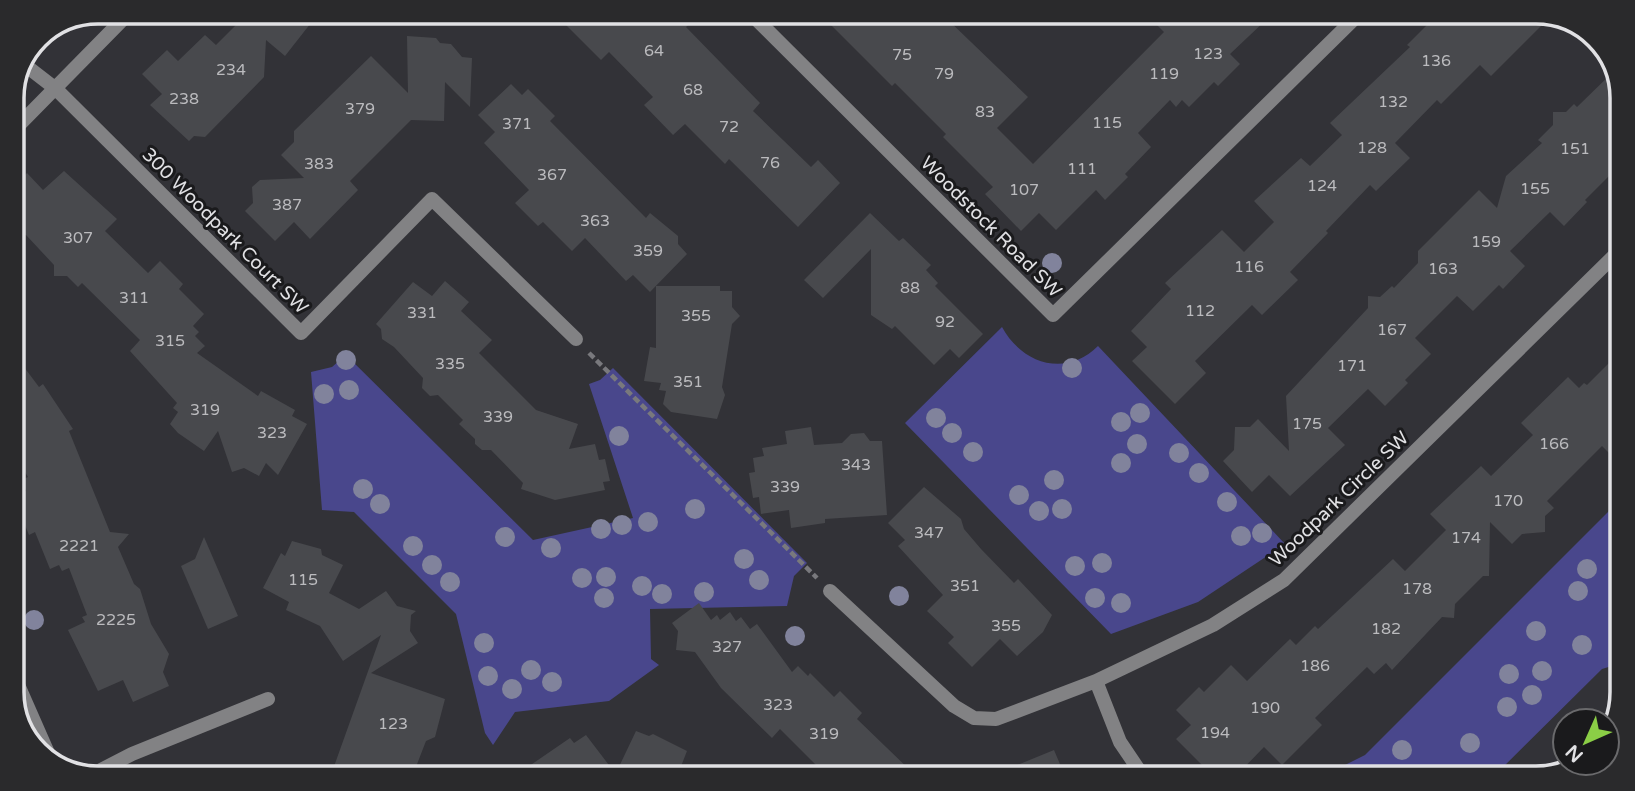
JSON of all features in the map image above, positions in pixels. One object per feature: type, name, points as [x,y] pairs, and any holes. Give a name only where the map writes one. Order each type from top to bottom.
[{"type":"street","points":[[25,119],[118,24]]},
{"type":"street","name":"Woodstock Road SW","points":[[761,24],[1053,315],[1349,24]]},
{"type":"street","points":[[31,69],[56,89]]},
{"type":"street","name":"300 Woodpark Court SW","points":[[56,89],[301,333],[432,199],[576,340]]},
{"type":"street","name":"Woodpark Circle SW","points":[[830,591],[954,706],[974,718],[996,719],[1096,681],[1213,625],[1283,580],[1610,260]]},
{"type":"street","points":[[1096,681],[1120,742],[1136,766]]},
{"type":"street","points":[[109,766],[268,699]]},
{"type":"street","points":[[25,701],[43,741]]},
{"type":"path","points":[[576,340],[830,591]]},
{"type":"shaded area","points":[[1002,327],[1021,350],[1046,362],[1072,362],[1086,356],[1098,346],[1285,544],[1198,602],[1111,634],[905,423]]},
{"type":"shaded area","points":[[346,355],[533,540],[633,518],[589,384],[600,380],[613,368],[807,563],[794,576],[787,606],[650,609],[651,659],[659,665],[609,701],[515,712],[493,745],[485,733],[456,614],[354,512],[322,510],[311,372],[332,367]]},
{"type":"shaded area","points":[[1610,510],[1610,667],[1602,669],[1564,707],[1551,707],[1551,720],[1504,766],[1343,766],[1365,755]]},
{"type":"building","points":[[237,24],[310,24],[285,56],[266,40],[264,77],[205,137],[194,136],[189,141],[150,105],[162,94],[142,74],[167,50],[178,61],[205,35],[216,45]]},
{"type":"building","points":[[565,24],[689,24],[686,27],[760,103],[753,111],[811,167],[818,160],[840,183],[798,227],[729,159],[725,164],[685,124],[673,135],[644,105],[653,97],[609,52],[601,60]]},
{"type":"building","points":[[830,24],[952,24],[1028,97],[997,128],[1033,164],[1164,32],[1156,24],[1262,24],[1230,54],[1240,64],[1218,86],[1214,82],[1189,107],[1182,100],[1176,107],[1170,100],[1138,133],[1151,147],[1125,174],[1128,177],[1105,200],[1096,190],[1056,230],[1039,213],[1021,231],[985,194],[993,187],[943,137],[946,134],[895,83],[892,86]]},
{"type":"building","points":[[1428,24],[1542,25],[1491,76],[1480,65],[1441,104],[1437,100],[1395,143],[1410,158],[1376,191],[1370,185],[1326,231],[1328,233],[1290,272],[1298,280],[1262,315],[1252,305],[1195,361],[1206,373],[1175,404],[1132,361],[1147,347],[1131,331],[1171,289],[1165,283],[1222,230],[1244,252],[1274,222],[1254,201],[1301,158],[1310,166],[1342,135],[1330,123],[1410,47],[1407,45]]},
{"type":"building","points":[[407,36],[436,38],[440,43],[451,44],[462,57],[472,58],[470,107],[445,82],[444,121],[411,120],[350,181],[358,190],[310,239],[294,222],[275,241],[245,211],[253,203],[252,187],[260,180],[304,178],[281,155],[294,142],[294,131],[371,56],[408,93]]},
{"type":"building","points":[[1608,77],[1610,175],[1564,226],[1550,212],[1510,251],[1525,266],[1503,289],[1499,285],[1473,311],[1457,296],[1415,338],[1431,354],[1405,380],[1408,383],[1385,406],[1368,389],[1328,428],[1345,445],[1290,496],[1269,475],[1252,492],[1223,461],[1234,450],[1235,427],[1250,427],[1258,419],[1289,451],[1286,396],[1368,308],[1368,296],[1380,297],[1392,286],[1394,288],[1418,263],[1418,251],[1479,190],[1497,208],[1506,176],[1542,143],[1538,140],[1553,125],[1553,112],[1566,112],[1574,104],[1577,107]]},
{"type":"building","points":[[511,84],[522,95],[528,89],[555,116],[550,121],[646,218],[650,213],[678,236],[678,244],[687,254],[650,292],[633,275],[626,281],[585,238],[572,251],[543,222],[538,226],[515,203],[529,190],[484,143],[495,132],[478,115]]},
{"type":"building","points":[[64,171],[117,219],[105,231],[148,273],[160,261],[183,284],[179,289],[204,314],[193,326],[199,332],[195,336],[205,346],[197,353],[258,396],[261,391],[295,410],[292,416],[307,424],[278,475],[266,463],[259,476],[244,468],[232,472],[218,431],[204,451],[170,424],[178,412],[173,408],[177,403],[130,351],[140,340],[82,283],[78,287],[67,276],[54,276],[54,265],[25,235],[25,175],[27,173],[43,190]]},
{"type":"building","points":[[870,213],[899,241],[903,238],[931,265],[926,270],[938,283],[935,286],[983,334],[959,358],[950,349],[934,365],[895,326],[892,329],[871,315],[871,249],[823,298],[804,280]]},
{"type":"building","points":[[445,281],[469,302],[461,311],[492,340],[479,353],[536,410],[578,424],[569,449],[595,444],[599,460],[605,459],[610,481],[603,482],[605,490],[555,500],[521,489],[523,483],[491,450],[482,450],[475,444],[475,439],[459,424],[463,420],[438,395],[430,396],[422,388],[423,378],[394,347],[382,339],[381,329],[376,324],[413,282],[432,296]]},
{"type":"building","points":[[656,286],[720,286],[720,291],[732,291],[732,307],[740,316],[732,324],[722,387],[725,395],[717,419],[671,412],[663,404],[666,391],[659,390],[661,383],[644,381],[650,347],[656,348]]},
{"type":"building","points":[[1610,362],[1610,454],[1602,446],[1547,501],[1554,508],[1545,516],[1545,532],[1522,534],[1512,544],[1490,522],[1489,576],[1483,576],[1455,604],[1454,618],[1442,617],[1392,670],[1386,663],[1374,674],[1367,667],[1315,718],[1322,725],[1282,765],[1264,747],[1246,766],[1203,766],[1176,739],[1191,725],[1176,710],[1199,687],[1204,692],[1231,665],[1247,681],[1290,639],[1296,645],[1315,626],[1318,629],[1393,559],[1405,571],[1446,530],[1430,514],[1481,466],[1491,476],[1533,435],[1521,423],[1568,377],[1579,388],[1584,383],[1587,385]]},
{"type":"building","points":[[25,368],[39,387],[43,384],[73,429],[69,431],[110,532],[129,534],[118,547],[134,584],[140,589],[151,624],[169,654],[163,672],[169,686],[133,702],[123,680],[98,691],[68,630],[85,622],[82,617],[87,615],[69,568],[62,571],[59,565],[50,569],[35,532],[29,535],[25,525],[25,478],[28,477],[25,472]]},
{"type":"building","points":[[811,427],[814,445],[842,443],[851,434],[864,433],[870,441],[882,441],[887,515],[825,519],[825,523],[791,528],[789,510],[761,514],[759,497],[753,498],[749,473],[755,472],[753,458],[764,456],[762,448],[787,444],[785,431]]},
{"type":"building","points":[[924,487],[961,519],[964,529],[1014,583],[1018,579],[1052,615],[1043,632],[1017,656],[1000,639],[972,667],[948,643],[954,637],[927,611],[943,595],[898,546],[905,540],[888,523]]},
{"type":"building","points":[[204,537],[238,616],[208,629],[181,566],[195,559]]},
{"type":"building","points":[[292,541],[321,549],[322,555],[343,565],[329,593],[359,609],[386,591],[397,606],[416,611],[411,615],[410,631],[418,643],[371,673],[445,699],[435,737],[426,741],[416,766],[334,766],[381,635],[343,661],[320,626],[286,610],[289,602],[263,588],[281,553],[285,556]]},
{"type":"building","points":[[699,603],[711,620],[717,615],[720,620],[730,612],[736,621],[741,617],[750,629],[757,624],[792,672],[798,666],[808,676],[810,673],[834,697],[840,691],[862,713],[857,719],[906,766],[817,766],[780,729],[772,738],[721,688],[695,652],[676,650],[678,631],[672,623]]},
{"type":"building","points":[[636,731],[649,736],[653,734],[687,751],[681,766],[619,766]]},
{"type":"building","points":[[586,735],[610,766],[529,766],[570,738],[574,743]]},
{"type":"building","points":[[1054,750],[1061,766],[1015,766]]}]
